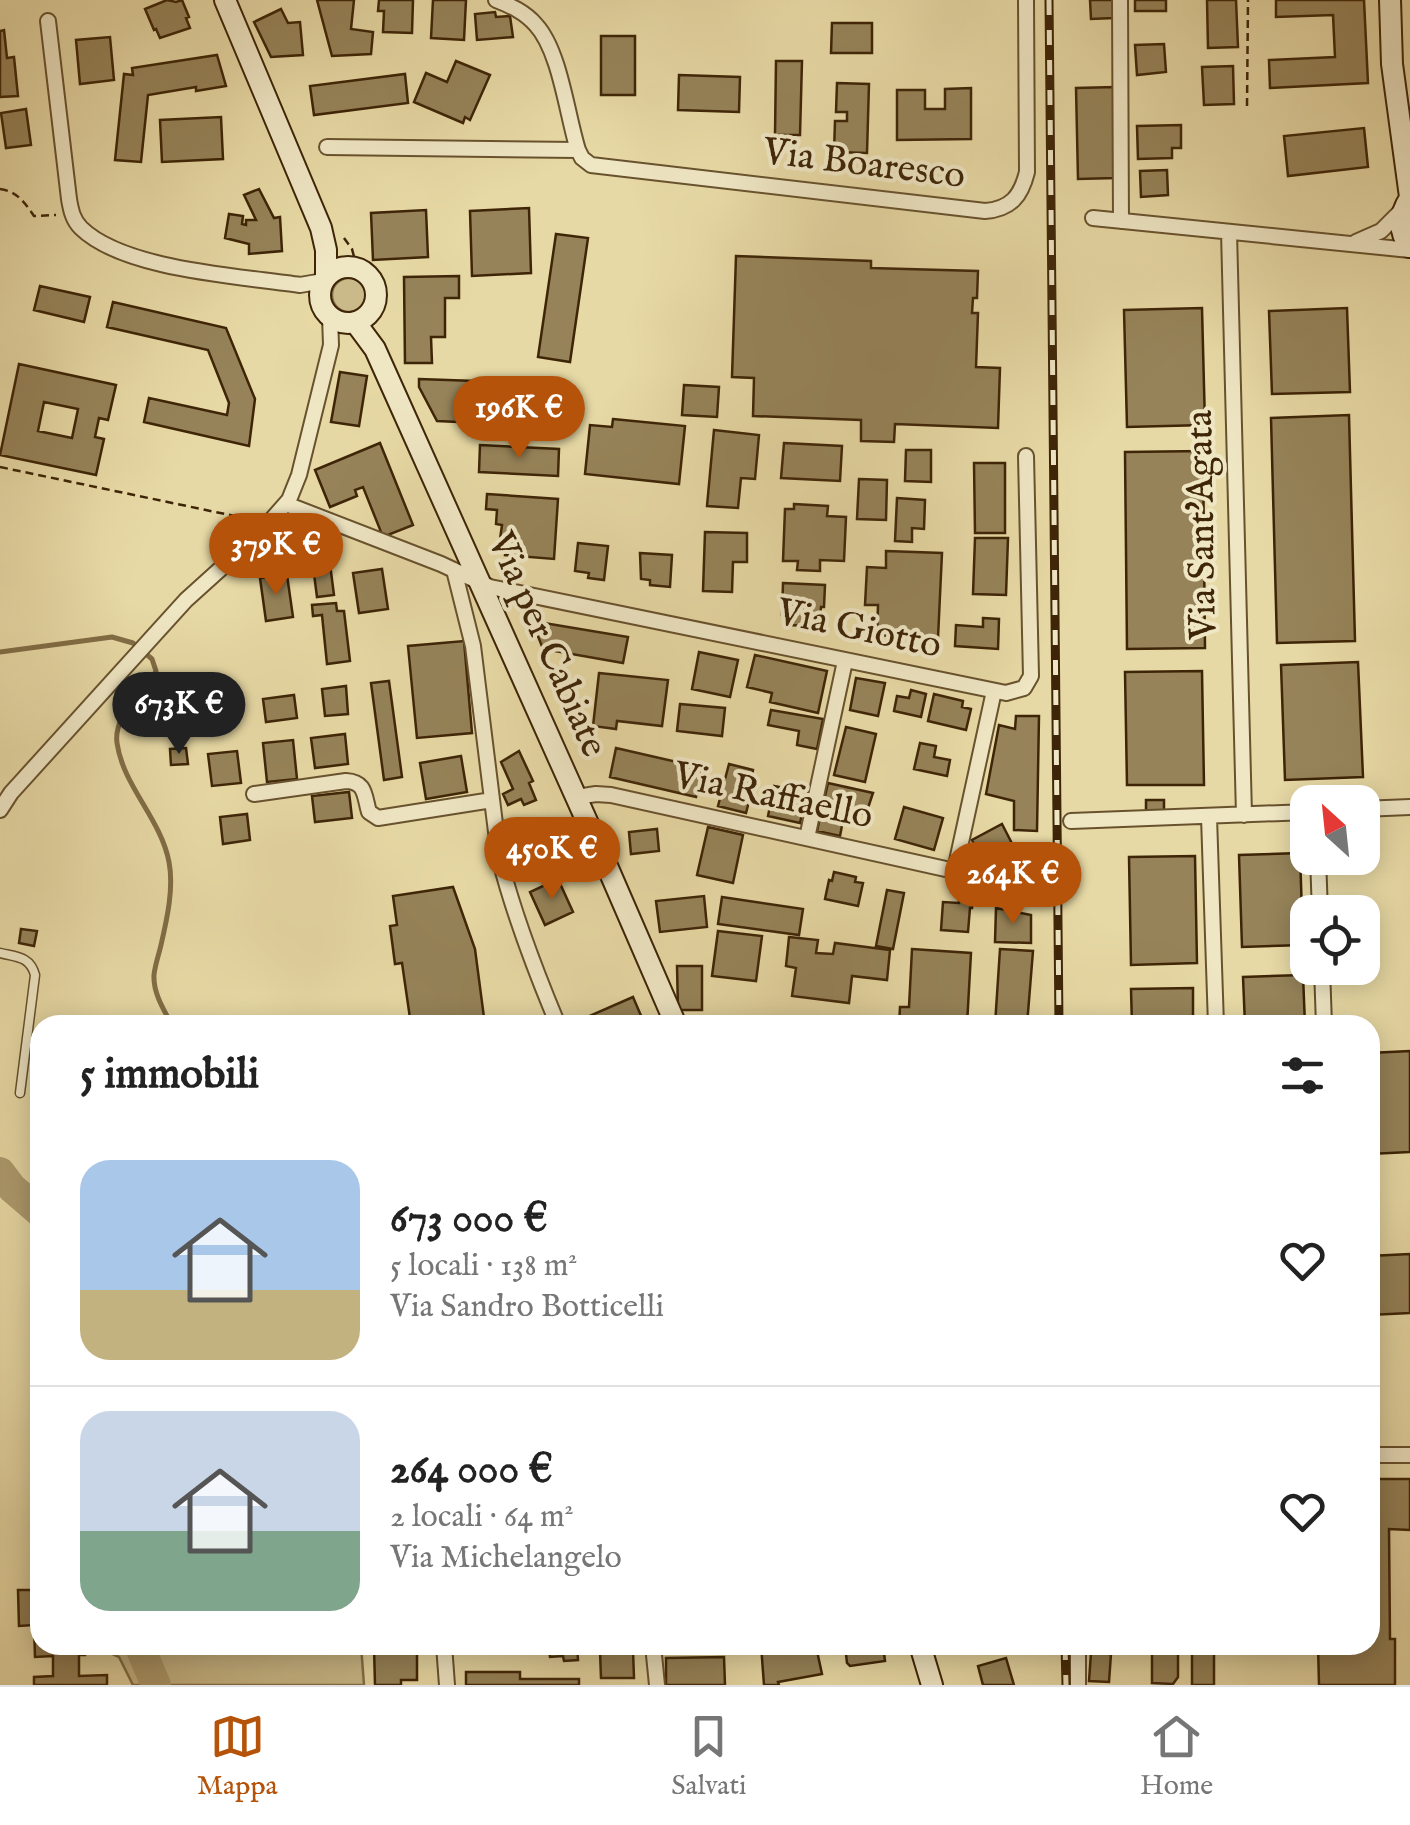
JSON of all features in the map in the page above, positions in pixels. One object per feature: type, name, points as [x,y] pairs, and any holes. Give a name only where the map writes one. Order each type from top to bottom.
[{"type":"street","points":[[225,0],[321,228],[339,304]]},
{"type":"street","name":"Via Boaresco","points":[[327,147],[578,150],[586,162],[600,167],[973,211],[996,210],[1016,198],[1027,172],[1026,0]]},
{"type":"street","points":[[1120,0],[1121,221]]},
{"type":"street","points":[[1390,0],[1392,64],[1408,201],[1401,230],[1410,248]]},
{"type":"street","points":[[505,2],[542,32],[578,150]]},
{"type":"street","points":[[0,810],[150,640],[286,504],[299,476],[332,345],[339,304],[336,269],[349,267],[366,273],[375,287],[375,304],[339,304],[300,285],[137,259],[84,230],[72,215],[48,21]]},
{"type":"street","points":[[1392,64],[1410,114]]},
{"type":"street","points":[[1350,244],[1382,232],[1408,201]]},
{"type":"street","points":[[1093,218],[1410,248]]},
{"type":"street","points":[[321,228],[349,267]]},
{"type":"street","name":"Via Sant'Agata","points":[[1229,232],[1244,815]]},
{"type":"street","name":"Via per Cabiate","points":[[339,304],[375,349],[672,1015]]},
{"type":"street","points":[[955,870],[994,692],[1019,690],[1027,686],[1030,676],[1026,456]]},
{"type":"street","name":"Via Giotto","points":[[286,504],[454,570],[480,585],[994,692]]},
{"type":"street","points":[[454,570],[473,646],[498,847],[507,885],[554,1015]]},
{"type":"street","points":[[807,838],[845,660]]},
{"type":"street","points":[[254,794],[355,782],[365,791],[369,812],[378,818],[492,800]]},
{"type":"street","name":"Via Raffaello","points":[[576,797],[611,795],[1045,891]]},
{"type":"street","points":[[1380,809],[1410,807]]},
{"type":"street","points":[[1071,821],[1290,813]]},
{"type":"street","points":[[1210,817],[1216,1015]]},
{"type":"street","points":[[1323,985],[1324,1015]]},
{"type":"street","points":[[1380,1455],[1410,1455]]},
{"type":"street","points":[[445,1655],[447,1685]]},
{"type":"street","points":[[654,1655],[656,1685]]},
{"type":"street","points":[[923,1655],[932,1685]]},
{"type":"street","points":[[1078,1655],[1078,1685]]},
{"type":"lane","points":[[0,954],[26,959],[35,974],[20,1094]]},
{"type":"path","points":[[1247,106],[1248,0]]},
{"type":"path","points":[[0,182],[21,198],[34,216],[72,215]]},
{"type":"path","points":[[0,189],[7,190]]},
{"type":"path","points":[[0,467],[270,522]]},
{"type":"shaded area","points":[[349,278],[361,283],[366,295],[361,307],[349,312],[337,307],[332,295],[337,283]]},
{"type":"shaded area","points":[[115,1655],[139,1655],[152,1685],[133,1685]]},
{"type":"shaded area","points":[[151,1655],[362,1655],[364,1685],[163,1685]]},
{"type":"building","points":[[167,0],[182,0],[190,28],[160,38],[145,9]]},
{"type":"building","points":[[317,0],[354,0],[351,29],[373,32],[371,54],[332,56]]},
{"type":"building","points":[[379,0],[413,0],[412,33],[383,32],[384,11],[378,11]]},
{"type":"building","points":[[433,0],[466,0],[464,40],[431,38]]},
{"type":"building","points":[[1090,0],[1113,0],[1114,18],[1091,19]]},
{"type":"building","points":[[1135,0],[1166,0],[1166,11],[1135,11]]},
{"type":"building","points":[[1207,0],[1236,0],[1238,47],[1208,48]]},
{"type":"building","points":[[1276,0],[1364,0],[1368,83],[1270,88],[1269,60],[1335,57],[1333,15],[1276,17]]},
{"type":"building","points":[[281,9],[288,23],[300,22],[303,55],[271,57],[254,22]]},
{"type":"building","points":[[495,12],[496,17],[510,16],[513,37],[477,40],[475,14]]},
{"type":"building","points":[[832,23],[872,23],[872,53],[831,53]]},
{"type":"building","points":[[4,30],[7,58],[14,57],[18,96],[0,97],[0,31]]},
{"type":"building","points":[[601,36],[635,36],[635,95],[601,95]]},
{"type":"building","points":[[110,37],[114,80],[80,84],[76,40]]},
{"type":"building","points":[[1164,44],[1166,72],[1137,75],[1135,45]]},
{"type":"building","points":[[217,55],[226,86],[148,95],[141,162],[115,160],[124,74],[133,75],[132,68]]},
{"type":"building","points":[[456,61],[490,75],[470,120],[465,117],[463,123],[414,102],[426,73],[447,82]]},
{"type":"building","points":[[776,61],[802,61],[800,135],[775,135]]},
{"type":"building","points":[[1233,66],[1234,104],[1204,105],[1202,67]]},
{"type":"building","points":[[405,74],[408,103],[314,115],[310,86]]},
{"type":"building","points":[[679,75],[740,77],[739,112],[678,110]]},
{"type":"building","points":[[837,83],[869,84],[867,153],[834,152],[835,121],[847,121],[847,112],[836,112]]},
{"type":"building","points":[[1115,87],[1116,178],[1078,179],[1076,88]]},
{"type":"building","points":[[971,88],[971,139],[897,140],[897,90],[925,90],[925,109],[945,109],[945,89]]},
{"type":"building","points":[[26,109],[31,145],[6,148],[1,113]]},
{"type":"building","points":[[221,117],[223,159],[162,162],[160,120]]},
{"type":"building","points":[[1181,125],[1181,148],[1172,148],[1172,158],[1138,159],[1137,126]]},
{"type":"building","points":[[1364,128],[1368,167],[1288,176],[1284,136]]},
{"type":"building","points":[[1167,170],[1168,195],[1141,197],[1140,171]]},
{"type":"building","points":[[259,189],[274,218],[280,217],[282,251],[249,254],[249,244],[225,238],[229,214],[243,216],[242,224],[246,225],[246,220],[256,220],[244,195]]},
{"type":"building","points":[[529,208],[531,273],[472,276],[470,211]]},
{"type":"building","points":[[426,210],[428,257],[373,260],[371,213]]},
{"type":"building","points":[[556,234],[588,238],[570,362],[538,357]]},
{"type":"building","points":[[736,256],[871,261],[871,268],[978,271],[972,313],[978,313],[976,367],[1000,368],[998,428],[895,424],[894,442],[861,441],[861,420],[753,416],[754,378],[732,377]]},
{"type":"building","points":[[459,276],[459,298],[445,298],[445,337],[431,337],[432,363],[405,363],[404,277]]},
{"type":"building","points":[[40,286],[90,297],[84,322],[34,310]]},
{"type":"building","points":[[113,302],[226,328],[255,399],[249,446],[144,422],[149,398],[227,415],[229,403],[208,350],[107,327]]},
{"type":"building","points":[[1202,308],[1205,425],[1127,427],[1124,310]]},
{"type":"building","points":[[1347,308],[1350,392],[1272,394],[1269,311]]},
{"type":"building","points":[[19,364],[116,385],[108,420],[99,418],[95,437],[104,439],[96,475],[0,455]],"holes":[[[44,402],[78,409],[72,438],[38,431]]]},
{"type":"building","points":[[340,372],[367,376],[359,426],[331,422]]},
{"type":"building","points":[[419,379],[504,382],[502,424],[437,421],[419,387]]},
{"type":"building","points":[[684,385],[719,387],[717,417],[682,415]]},
{"type":"building","points":[[1349,415],[1355,641],[1277,643],[1271,418]]},
{"type":"building","points":[[613,419],[685,426],[679,484],[585,474],[590,425],[612,427]]},
{"type":"building","points":[[714,430],[759,435],[755,479],[741,478],[738,508],[707,506]]},
{"type":"building","points":[[380,443],[413,525],[383,537],[363,487],[355,490],[357,496],[330,507],[315,470]]},
{"type":"building","points":[[784,443],[842,446],[840,481],[781,478]]},
{"type":"building","points":[[480,445],[559,449],[558,476],[479,472]]},
{"type":"building","points":[[906,450],[931,450],[931,482],[905,481]]},
{"type":"building","points":[[1203,451],[1205,648],[1127,649],[1125,452]]},
{"type":"building","points":[[974,463],[1005,463],[1005,533],[975,533]]},
{"type":"building","points":[[859,479],[887,480],[886,520],[857,519]]},
{"type":"building","points":[[487,494],[558,499],[554,559],[505,555],[506,540],[500,539],[502,525],[496,524],[497,510],[486,509]]},
{"type":"building","points":[[897,498],[925,500],[924,529],[912,528],[912,542],[895,541]]},
{"type":"building","points":[[794,504],[828,506],[827,516],[846,517],[844,561],[820,560],[820,571],[797,570],[798,561],[783,561],[785,509],[794,509]]},
{"type":"building","points":[[705,532],[747,533],[747,562],[733,562],[732,592],[703,591]]},
{"type":"building","points":[[975,538],[1008,538],[1006,595],[973,594]]},
{"type":"building","points":[[327,541],[334,595],[317,597],[310,543]]},
{"type":"building","points":[[578,543],[608,546],[604,580],[575,571]]},
{"type":"building","points":[[886,551],[942,553],[938,638],[877,635],[878,605],[865,605],[867,567],[886,568]]},
{"type":"building","points":[[640,553],[672,555],[670,587],[650,585],[650,580],[641,579]]},
{"type":"building","points":[[382,569],[388,609],[359,613],[353,573]]},
{"type":"building","points":[[287,575],[293,617],[266,621],[260,578]]},
{"type":"building","points":[[783,583],[825,585],[824,607],[816,626],[786,625],[786,615],[782,615]]},
{"type":"building","points":[[336,603],[337,611],[344,611],[350,661],[327,664],[322,615],[313,616],[312,605]]},
{"type":"building","points":[[983,618],[999,619],[998,649],[955,646],[956,625],[983,627]]},
{"type":"building","points":[[532,621],[628,637],[623,663],[543,649]]},
{"type":"building","points":[[464,641],[472,733],[417,738],[408,646]]},
{"type":"building","points":[[699,652],[738,660],[730,697],[692,689]]},
{"type":"building","points":[[755,655],[827,671],[818,713],[770,702],[772,693],[747,687]]},
{"type":"building","points":[[1358,662],[1363,777],[1285,780],[1281,665]]},
{"type":"building","points":[[1202,671],[1204,785],[1127,785],[1125,672]]},
{"type":"building","points":[[599,673],[668,680],[662,726],[617,721],[616,729],[593,726]]},
{"type":"building","points":[[856,678],[885,683],[878,716],[850,710]]},
{"type":"building","points":[[389,681],[402,777],[384,780],[371,683]]},
{"type":"building","points":[[346,686],[348,714],[325,716],[322,689]]},
{"type":"building","points":[[911,690],[926,694],[921,717],[894,711],[897,696],[909,698]]},
{"type":"building","points":[[934,694],[963,701],[962,707],[971,709],[966,730],[928,721]]},
{"type":"building","points":[[294,695],[297,718],[266,722],[263,699]]},
{"type":"building","points":[[680,704],[725,708],[722,736],[677,731]]},
{"type":"building","points":[[771,710],[823,719],[817,749],[797,745],[799,731],[768,725]]},
{"type":"building","points":[[1016,716],[1039,716],[1037,831],[1014,830],[1014,801],[986,794],[999,725],[1015,729]]},
{"type":"building","points":[[846,727],[876,734],[865,782],[834,775]]},
{"type":"building","points":[[345,734],[348,764],[315,768],[311,738]]},
{"type":"building","points":[[293,740],[297,779],[267,782],[263,743]]},
{"type":"building","points":[[920,743],[936,746],[934,757],[950,760],[947,776],[914,769]]},
{"type":"building","points":[[186,748],[188,764],[171,765],[170,749]]},
{"type":"building","points":[[616,748],[703,768],[696,797],[610,777]]},
{"type":"building","points":[[237,751],[241,783],[212,786],[208,754]]},
{"type":"building","points":[[519,751],[533,781],[529,783],[536,800],[524,805],[521,799],[508,805],[503,794],[513,789],[501,762]]},
{"type":"building","points":[[461,756],[467,792],[426,799],[420,763]]},
{"type":"building","points":[[729,764],[753,770],[746,813],[718,806]]},
{"type":"building","points":[[828,783],[873,793],[866,814],[845,810],[840,836],[817,831]]},
{"type":"building","points":[[774,786],[807,792],[800,823],[768,816]]},
{"type":"building","points":[[349,792],[352,818],[315,822],[312,796]]},
{"type":"building","points":[[1146,800],[1164,800],[1164,813],[1146,813]]},
{"type":"building","points":[[904,807],[943,818],[934,850],[895,839]]},
{"type":"building","points":[[247,814],[250,840],[223,844],[220,817]]},
{"type":"building","points":[[1002,824],[1020,859],[990,874],[972,840]]},
{"type":"building","points":[[521,826],[524,834],[515,839],[524,876],[511,877],[500,834]]},
{"type":"building","points":[[708,827],[743,835],[733,883],[697,875]]},
{"type":"building","points":[[657,829],[659,851],[631,854],[629,832]]},
{"type":"building","points":[[538,836],[541,853],[552,851],[555,870],[527,875],[521,839]]},
{"type":"building","points":[[1290,853],[1290,875],[1301,875],[1301,895],[1290,895],[1290,945],[1242,947],[1239,855]]},
{"type":"building","points":[[1195,856],[1197,963],[1131,965],[1129,857]]},
{"type":"building","points":[[834,872],[856,877],[855,882],[863,883],[858,906],[825,899]]},
{"type":"building","points":[[558,879],[573,912],[545,925],[530,892]]},
{"type":"building","points":[[453,887],[475,949],[484,1015],[410,1015],[402,963],[395,964],[390,926],[397,925],[393,896]]},
{"type":"building","points":[[887,890],[904,893],[893,949],[876,946]]},
{"type":"building","points":[[704,896],[707,927],[660,932],[656,901]]},
{"type":"building","points":[[722,897],[803,909],[799,935],[718,924]]},
{"type":"building","points":[[959,898],[973,899],[968,932],[941,930],[943,902],[959,903]]},
{"type":"building","points":[[996,908],[1031,915],[1031,943],[995,942]]},
{"type":"building","points":[[21,929],[37,931],[34,946],[19,943]]},
{"type":"building","points":[[718,931],[762,936],[756,981],[712,976]]},
{"type":"building","points":[[789,937],[818,940],[816,953],[833,954],[835,943],[890,950],[887,980],[852,976],[849,1003],[792,996],[796,968],[786,966]]},
{"type":"building","points":[[912,949],[971,953],[968,1015],[900,1015],[900,1007],[909,1007]]},
{"type":"building","points":[[1000,949],[1033,951],[1028,1015],[996,1015]]},
{"type":"building","points":[[677,966],[702,966],[702,1010],[678,1010]]},
{"type":"building","points":[[1290,975],[1290,985],[1303,985],[1305,1015],[1245,1015],[1243,977]]},
{"type":"building","points":[[1193,988],[1193,1015],[1132,1015],[1131,989]]},
{"type":"building","points":[[633,997],[641,1015],[592,1015]]},
{"type":"building","points":[[1410,1051],[1410,1152],[1380,1154],[1380,1052]]},
{"type":"building","points":[[1410,1254],[1410,1313],[1380,1314],[1380,1256]]},
{"type":"building","points":[[1380,1479],[1410,1479],[1410,1530],[1389,1529],[1390,1639],[1395,1639],[1395,1685],[1319,1685],[1318,1655],[1380,1655]]},
{"type":"building","points":[[18,1590],[30,1590],[30,1625],[19,1626]]},
{"type":"building","points":[[35,1655],[79,1655],[79,1676],[107,1675],[107,1685],[34,1685],[34,1677],[53,1676],[53,1656]]},
{"type":"building","points":[[374,1655],[417,1655],[417,1680],[401,1680],[401,1685],[375,1685]]},
{"type":"building","points":[[550,1655],[578,1655],[578,1660],[564,1661],[563,1656]]},
{"type":"building","points":[[600,1655],[633,1655],[634,1678],[601,1678]]},
{"type":"building","points":[[762,1655],[818,1655],[822,1674],[764,1685]]},
{"type":"building","points":[[846,1655],[884,1655],[885,1661],[850,1666]]},
{"type":"building","points":[[1091,1655],[1111,1655],[1109,1682],[1089,1681]]},
{"type":"building","points":[[1152,1655],[1178,1655],[1178,1677],[1173,1684],[1152,1683]]},
{"type":"building","points":[[1192,1655],[1214,1655],[1214,1685],[1192,1685]]},
{"type":"building","points":[[724,1657],[725,1685],[666,1685],[666,1658]]},
{"type":"building","points":[[1006,1658],[1014,1685],[983,1685],[978,1666]]},
{"type":"building","points":[[466,1672],[520,1672],[520,1679],[579,1679],[579,1685],[466,1685]]},
{"type":"waterway","points":[[0,652],[112,637],[133,643],[152,659],[156,671],[120,723],[117,743],[127,774],[158,831],[169,862],[169,904],[154,975],[157,995],[167,1015]]},
{"type":"waterway","points":[[0,1172],[30,1203]]},
{"type":"waterway","points":[[143,1655],[156,1685]]},
{"type":"railway","points":[[1049,0],[1059,1015]]},
{"type":"railway","points":[[1065,1655],[1066,1685]]}]
